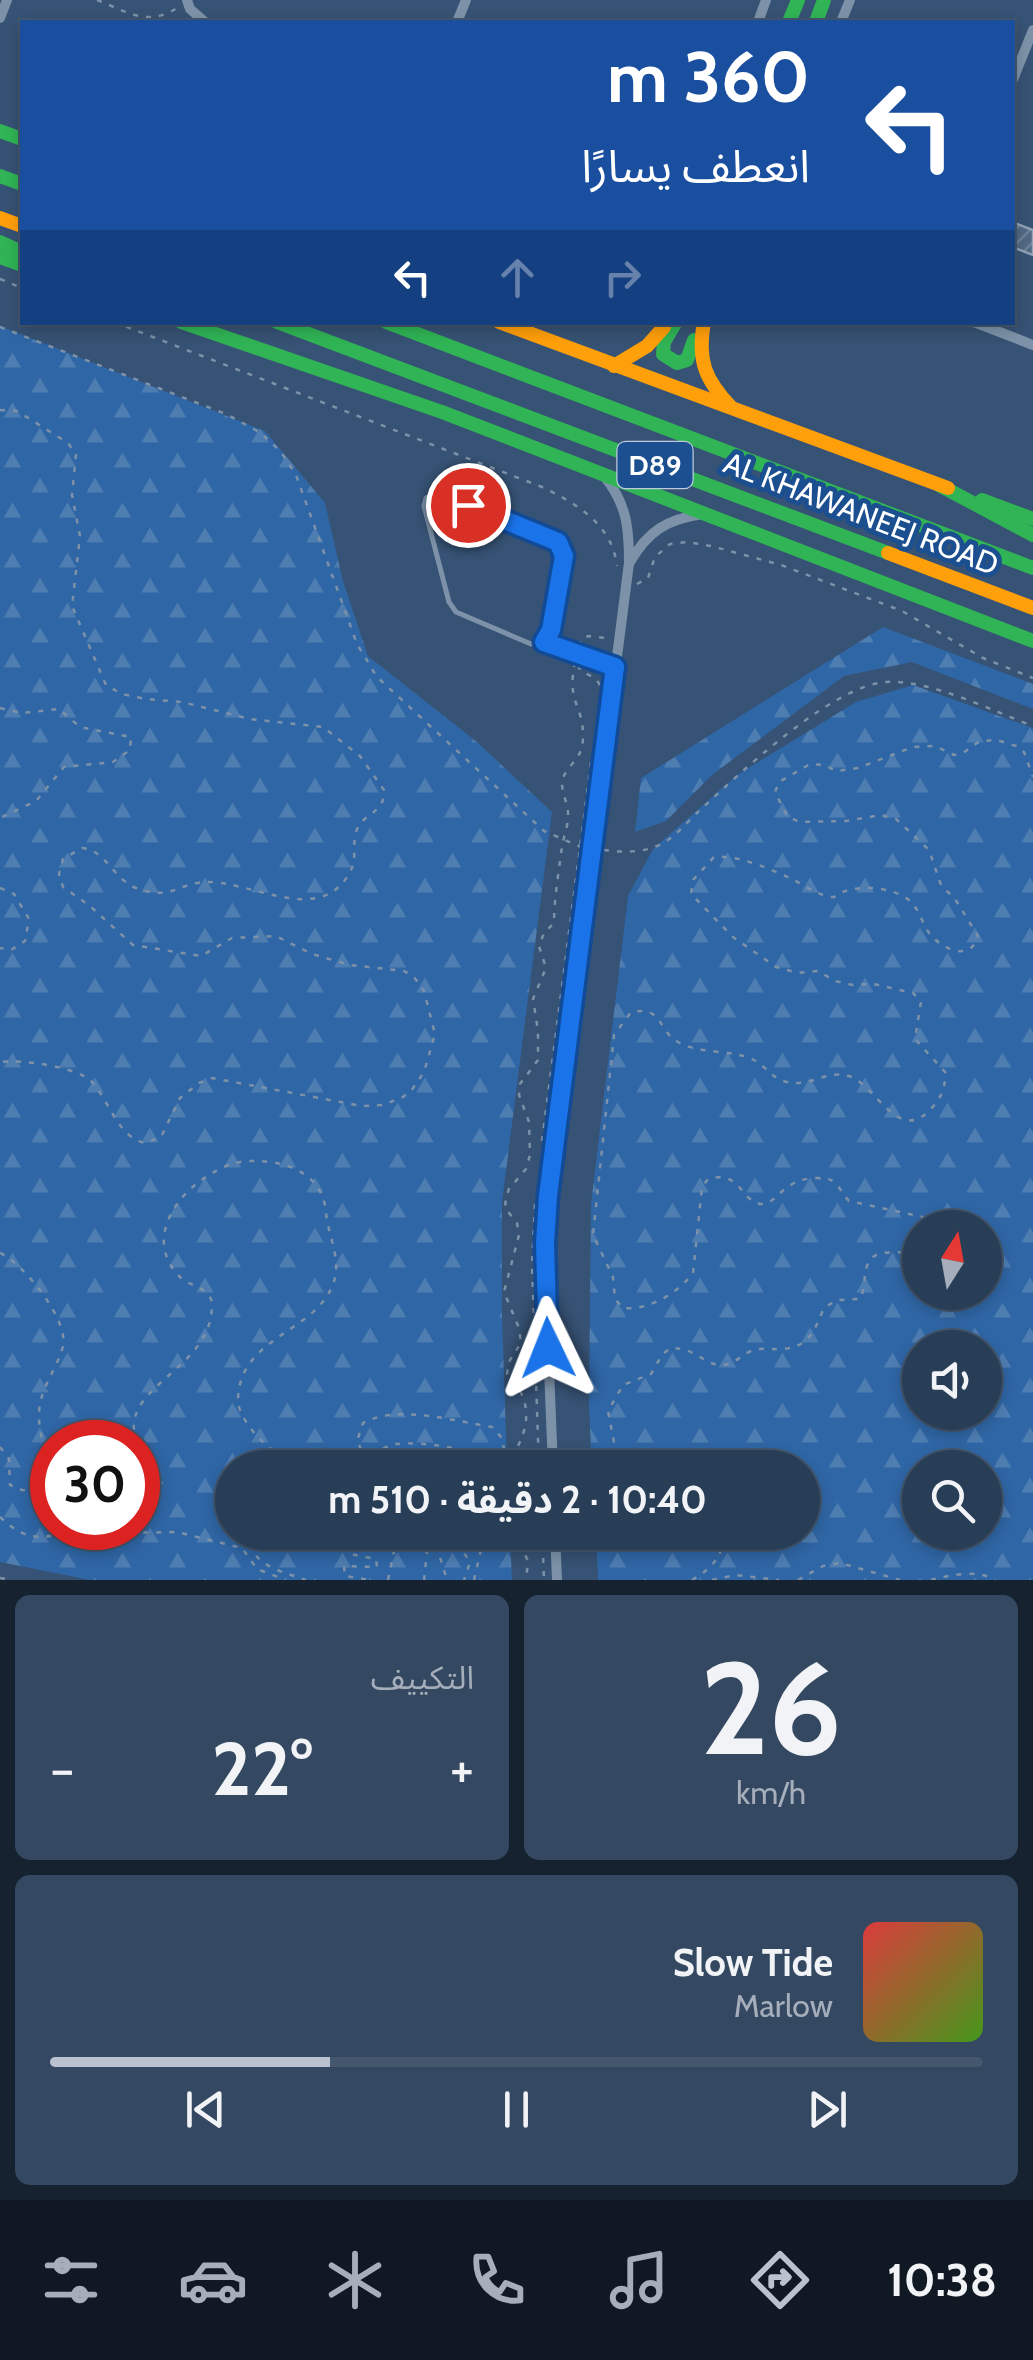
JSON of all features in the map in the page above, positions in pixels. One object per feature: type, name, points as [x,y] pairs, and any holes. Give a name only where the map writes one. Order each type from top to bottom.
[{"type":"main road","points":[[190,325],[398,396],[1033,641]]},
{"type":"main road","name":"AL KHAWANEEJ ROAD","points":[[285,325],[1033,608]]},
{"type":"main road","name":"AL KHAWANEEJ ROAD","points":[[394,325],[1033,568]]},
{"type":"main road","points":[[507,325],[1033,519]]},
{"type":"main road","points":[[614,366],[647,346],[664,325]]},
{"type":"main road","points":[[674,325],[662,348],[667,358],[677,363],[690,355],[700,325]]},
{"type":"main road","points":[[701,325],[702,374],[736,411]]},
{"type":"main road","points":[[938,484],[1033,535]]},
{"type":"street","points":[[0,18],[7,0]]},
{"type":"street","points":[[1015,75],[1033,30]]},
{"type":"street","points":[[982,325],[1033,345]]},
{"type":"street","points":[[992,325],[1005,334]]},
{"type":"street","points":[[552,1450],[545,1269],[548,1196],[629,563],[626,514],[619,496],[603,475]]},
{"type":"street","points":[[629,563],[656,529],[679,518],[705,514]]},
{"type":"street","points":[[556,1550],[557,1580]]},
{"type":"lane","points":[[544,642],[551,630],[564,556],[562,546],[553,538],[440,494],[428,495],[424,506],[449,602],[456,612],[532,644],[544,642],[615,667]]},
{"type":"path","points":[[98,0],[149,19],[165,16],[187,1]]},
{"type":"path","points":[[122,325],[557,494],[605,530],[616,556],[616,582],[638,584],[648,578],[655,558],[670,544],[711,546],[781,565],[902,612],[983,658],[1033,678]]},
{"type":"path","points":[[0,410],[17,411],[68,443],[76,454],[72,496],[80,536],[72,606],[106,685],[122,694],[146,699],[323,728],[360,756],[384,790],[381,808],[358,828],[349,874],[333,891],[319,898],[302,900],[210,882],[171,893],[154,893],[123,882],[97,852],[82,848],[63,859],[59,874],[63,887],[102,916],[122,938],[139,947],[201,956],[232,938],[276,936],[312,954],[409,974],[424,991],[436,1034],[418,1082],[412,1091],[393,1102],[362,1106],[212,1078],[185,1092],[161,1137],[145,1143],[129,1136],[93,1082],[82,1074],[0,1062]]},
{"type":"path","points":[[516,1450],[524,1439],[524,1411],[520,1393],[507,1373],[510,1360],[522,1343],[504,1292],[519,1236],[517,1223],[506,1208],[506,1197],[526,1169],[530,1156],[529,1122],[519,1095],[520,1084],[538,1060],[533,999],[546,968],[540,946],[544,933],[554,923],[562,841],[568,827],[563,778],[577,762],[583,741],[582,716],[570,685],[582,638],[605,638],[608,630]]},
{"type":"path","points":[[0,708],[22,713],[59,709],[80,726],[131,738],[130,750],[113,762],[64,767],[36,801],[0,818]]},
{"type":"path","points":[[902,1213],[848,1201],[828,1178],[800,1178],[768,1203],[760,1204],[751,1200],[736,1182],[719,1176],[708,1179],[702,1187],[696,1261],[686,1282],[666,1297],[635,1310],[622,1308],[615,1299],[613,1277],[593,1235],[614,1034],[631,1012],[645,1009],[655,1014],[678,1042],[748,1057],[783,1082],[800,1084],[833,1074],[848,1076],[899,1120],[919,1120],[938,1102],[946,1085],[945,1072],[915,1039],[921,1002],[913,992],[874,984],[853,985],[818,972],[798,974],[776,966],[733,937],[714,918],[691,894],[692,880],[714,857],[729,856],[789,877],[825,896],[878,889],[908,900],[931,936],[946,947],[969,951],[976,946],[978,936],[941,885],[929,850],[907,827],[882,815],[846,822],[799,822],[786,816],[775,792],[779,782],[810,764],[836,771],[858,768],[913,747],[935,746],[954,755],[980,740],[1016,746],[1024,752],[1033,777]]},
{"type":"path","points":[[0,888],[14,894],[29,919],[25,941],[11,950],[0,948]]},
{"type":"path","points":[[137,1420],[147,1397],[196,1349],[212,1306],[208,1293],[181,1278],[165,1248],[175,1204],[186,1190],[218,1168],[237,1161],[271,1162],[297,1169],[314,1182],[324,1201],[336,1265],[332,1286],[307,1317],[250,1359],[243,1374],[238,1400],[243,1416],[272,1450]]},
{"type":"path","points":[[616,1450],[608,1412],[624,1384],[652,1374],[670,1348],[696,1352],[707,1362],[720,1365],[753,1350],[784,1349],[808,1341],[816,1333],[824,1308],[837,1300],[860,1299],[865,1289],[866,1267],[872,1257],[884,1252],[902,1253]]},
{"type":"path","points":[[0,1253],[25,1270],[62,1328],[62,1349],[46,1378],[40,1420]]},
{"type":"path","points":[[362,1450],[357,1441],[363,1424],[377,1416],[492,1426],[502,1438],[503,1450]]},
{"type":"path","points":[[381,1450],[392,1444],[413,1444],[454,1450]]},
{"type":"path","points":[[0,1447],[10,1459],[10,1485],[30,1490]]},
{"type":"path","points":[[0,1518],[16,1532],[30,1536]]},
{"type":"path","points":[[160,1532],[178,1532],[242,1548],[258,1569],[286,1580]]},
{"type":"path","points":[[251,1550],[260,1563],[306,1580]]},
{"type":"path","points":[[347,1550],[376,1559],[377,1567],[344,1566],[345,1576],[370,1580]]},
{"type":"path","points":[[388,1580],[394,1550]]},
{"type":"path","points":[[424,1580],[427,1550]]},
{"type":"path","points":[[440,1550],[447,1580]]},
{"type":"path","points":[[462,1550],[470,1562],[464,1580]]},
{"type":"path","points":[[474,1580],[481,1550]]},
{"type":"path","points":[[523,1550],[528,1561],[526,1580]]},
{"type":"path","points":[[543,1550],[544,1580]]},
{"type":"path","points":[[692,1580],[714,1566],[722,1550]]},
{"type":"path","points":[[798,1580],[823,1566],[840,1562],[900,1580]]},
{"type":"path","points":[[712,1580],[736,1575],[779,1580]]},
{"type":"path","points":[[931,1580],[986,1575],[994,1580]]},
{"type":"path","points":[[0,1578],[12,1580]]},
{"type":"green space","points":[[0,326],[265,431],[325,503],[343,581],[368,656],[477,742],[552,812],[502,1202],[506,1450],[215,1450],[215,1550],[511,1550],[512,1580],[90,1580],[0,1562]]},
{"type":"green space","points":[[883,627],[1033,684],[1033,709],[912,662],[844,676],[712,775],[666,821],[635,832],[641,778]]},
{"type":"green space","points":[[913,685],[1033,728],[1033,1580],[598,1580],[597,1550],[820,1550],[820,1450],[591,1450],[591,1204],[628,896],[653,849],[737,775],[856,702]]},
{"type":"building","points":[[1015,223],[1033,230],[1033,255],[1015,248]]},
{"type":"traffic: fast","points":[[790,20],[798,0]]},
{"type":"traffic: fast","points":[[817,20],[824,0]]},
{"type":"traffic: fast","points":[[0,131],[20,138]]},
{"type":"traffic: fast","points":[[0,176],[20,183]]},
{"type":"traffic: fast","points":[[0,242],[20,251]]},
{"type":"traffic: fast","points":[[0,257],[20,264]]},
{"type":"traffic: fast","points":[[190,325],[442,412],[1033,641]]},
{"type":"traffic: fast","points":[[285,325],[888,553]]},
{"type":"traffic: fast","points":[[394,325],[1033,568]]},
{"type":"traffic: fast","points":[[674,325],[664,342],[663,354],[677,363],[687,360],[694,340]]},
{"type":"traffic: fast","points":[[939,485],[1033,535]]},
{"type":"traffic: fast","points":[[982,500],[1033,519]]},
{"type":"traffic: slow","points":[[0,218],[20,225]]},
{"type":"traffic: slow","points":[[507,325],[948,488]]},
{"type":"traffic: slow","points":[[704,325],[705,369],[731,407]]},
{"type":"traffic: slow","points":[[614,366],[647,346],[664,327]]},
{"type":"traffic: slow","points":[[888,553],[1033,608]]},
{"type":"route","points":[[468,505],[553,538],[562,546],[564,556],[551,630],[544,642],[615,667],[548,1196],[548,1348]]}]
